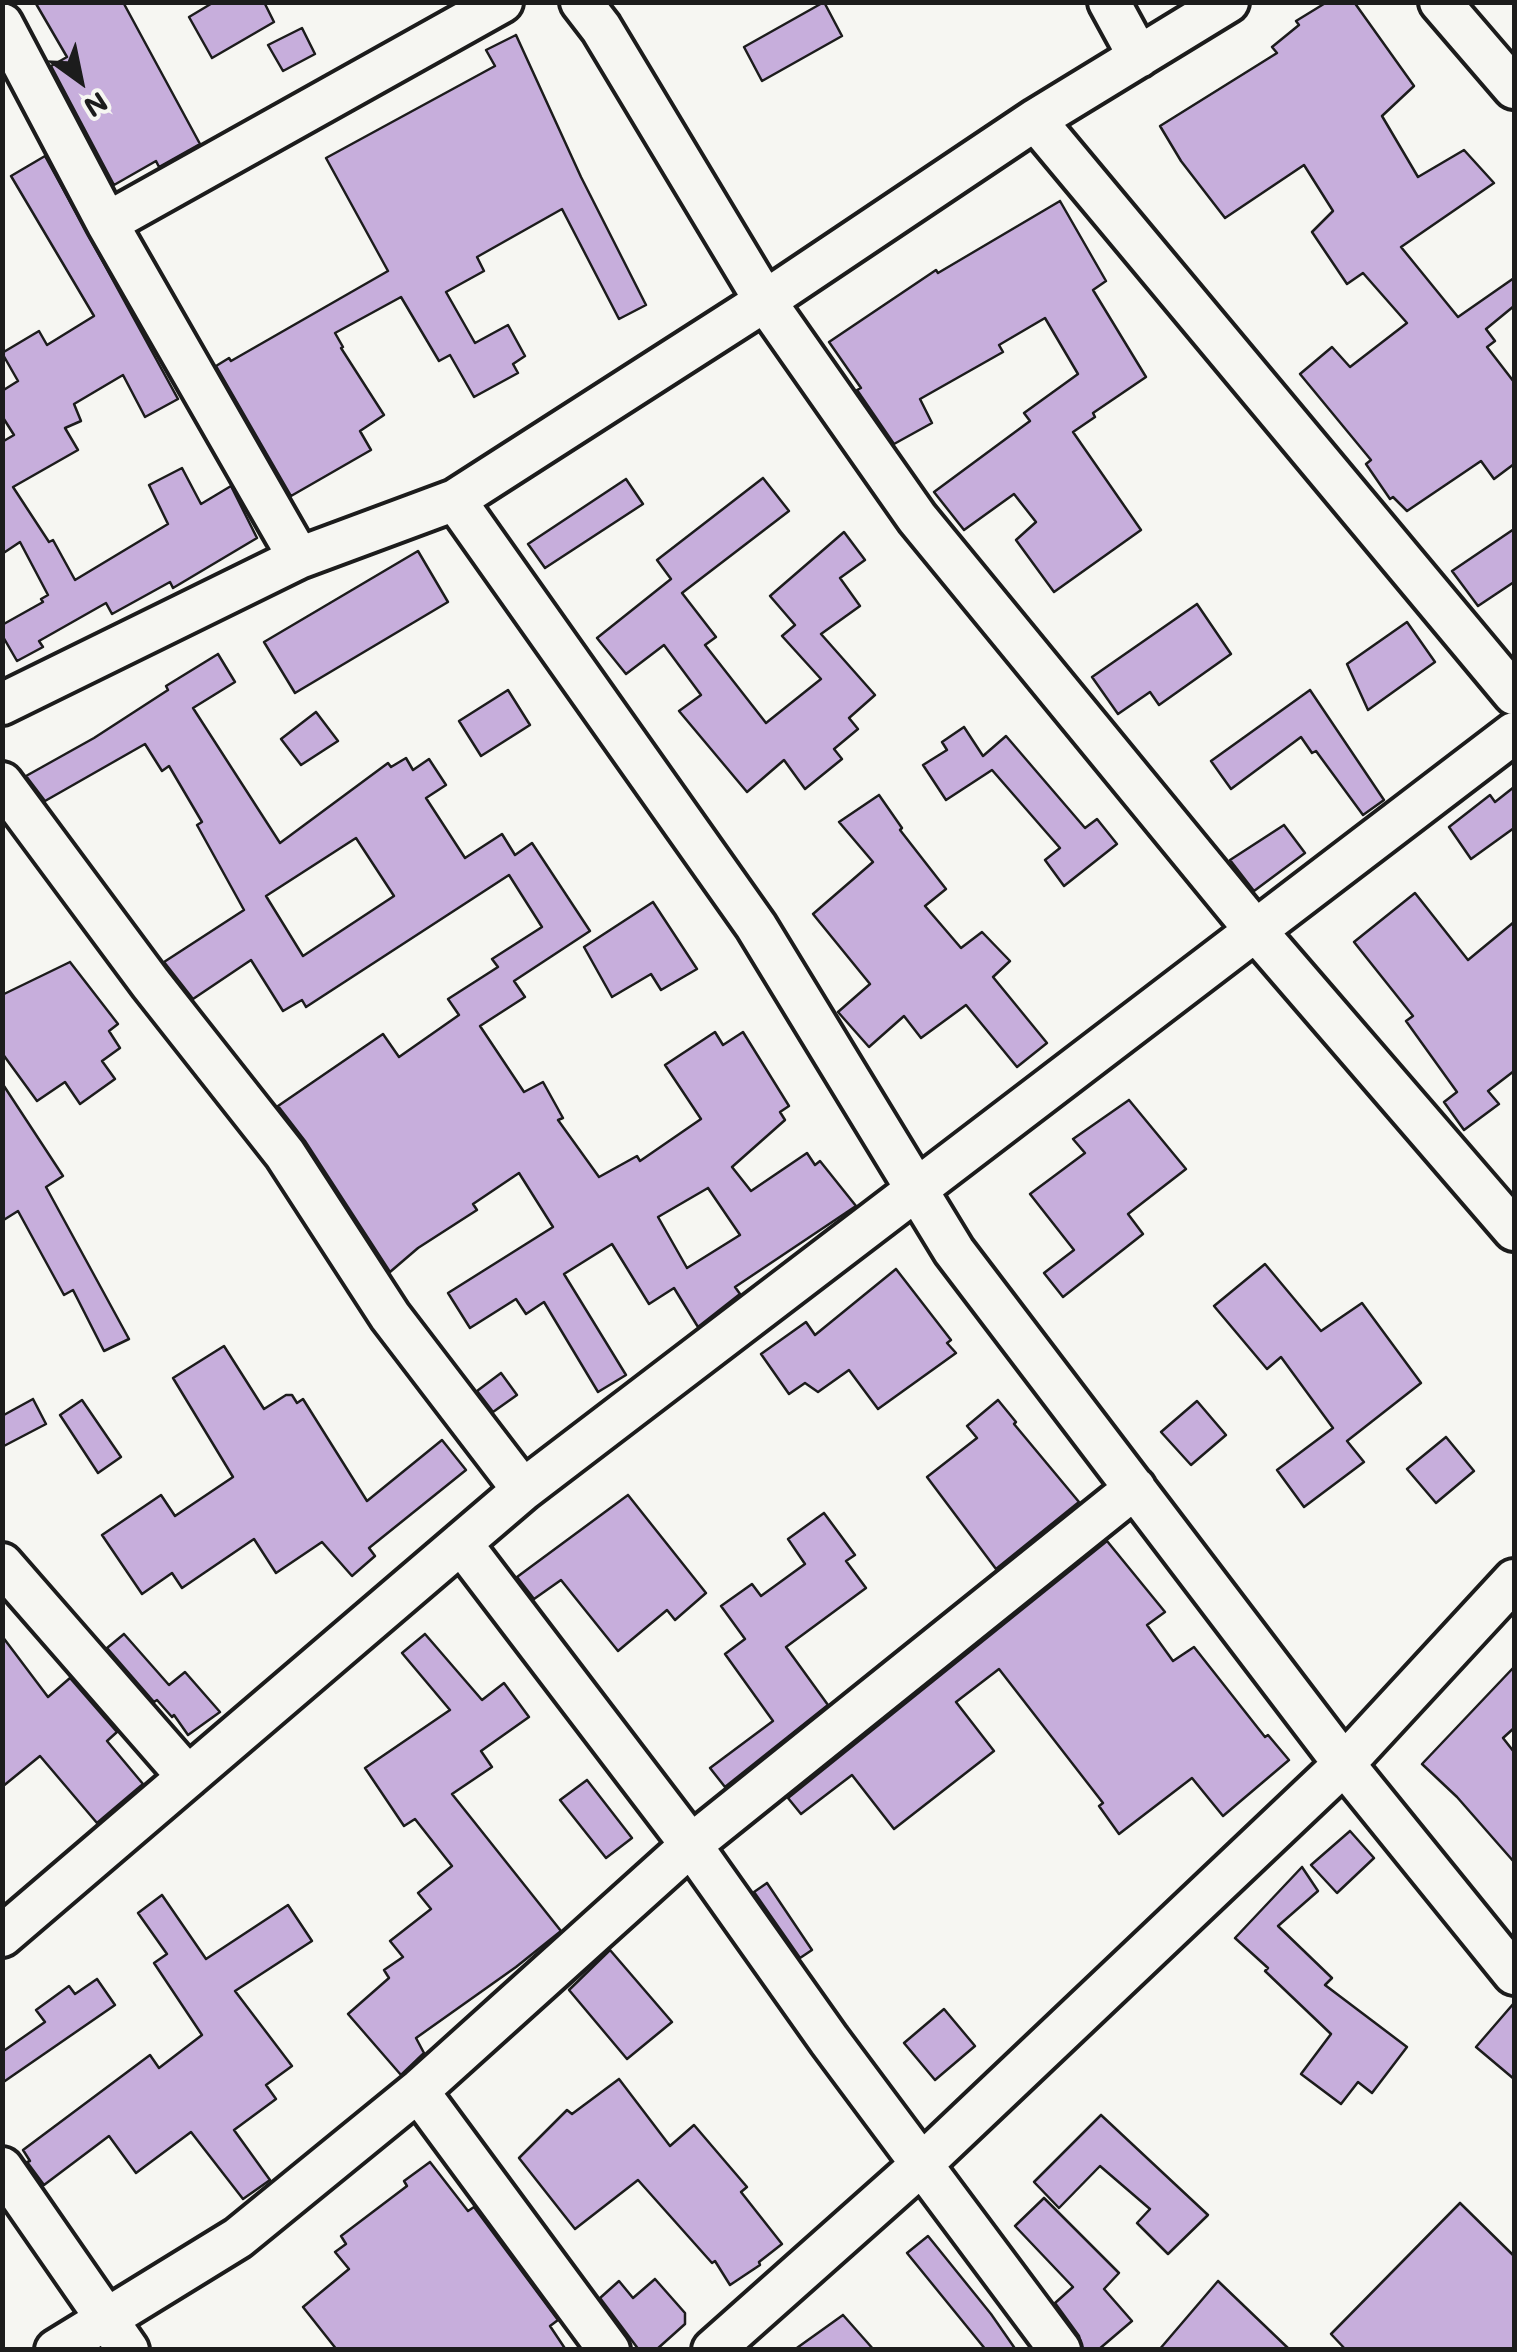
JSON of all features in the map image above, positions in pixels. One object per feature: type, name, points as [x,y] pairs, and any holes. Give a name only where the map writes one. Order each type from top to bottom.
[{"type":"street","points":[[107,223],[502,2]]},
{"type":"street","points":[[581,2],[601,28],[765,301],[917,518],[1256,930],[1514,1230]]},
{"type":"street","points":[[1110,2],[1139,56]]},
{"type":"street","points":[[2,704],[299,558],[455,500],[765,301],[1035,120],[1228,2]]},
{"type":"street","points":[[1440,2],[1514,88]]},
{"type":"street","points":[[2,24],[107,223],[299,558]]},
{"type":"street","points":[[1035,120],[1514,694]]},
{"type":"street","points":[[455,500],[756,926],[954,1251],[1344,1764],[1514,1974]]},
{"type":"street","points":[[2,1936],[523,1490],[1514,733]]},
{"type":"street","points":[[2,783],[151,984],[285,1154],[390,1316],[523,1490]]},
{"type":"street","points":[[56,2350],[118,2334],[418,2091],[691,1845],[1134,1488]]},
{"type":"street","points":[[461,1543],[691,1845],[921,2165],[1060,2350]]},
{"type":"street","points":[[2,1564],[188,1777]]},
{"type":"street","points":[[712,2350],[921,2165],[1344,1764],[1514,1580]]},
{"type":"street","points":[[418,2091],[609,2350]]},
{"type":"street","points":[[2,2168],[118,2334]]},
{"type":"building","points":[[35,2],[123,2],[200,144],[159,167],[156,161],[114,185],[51,66],[67,57]]},
{"type":"building","points":[[214,2],[264,2],[274,22],[212,58],[189,17]]},
{"type":"building","points":[[824,2],[842,36],[762,81],[744,47]]},
{"type":"building","points":[[1327,2],[1354,2],[1414,86],[1382,116],[1418,177],[1464,150],[1494,183],[1401,247],[1458,317],[1514,278],[1514,306],[1486,329],[1495,341],[1487,347],[1514,382],[1514,464],[1494,479],[1481,461],[1407,511],[1393,497],[1390,499],[1366,464],[1371,460],[1300,374],[1332,347],[1350,367],[1407,323],[1363,273],[1347,284],[1312,232],[1333,211],[1304,165],[1225,218],[1181,161],[1160,126],[1277,53],[1272,47],[1299,25],[1296,21]]},
{"type":"building","points":[[302,28],[315,54],[283,71],[268,45]]},
{"type":"building","points":[[516,35],[581,177],[646,305],[619,319],[562,209],[477,257],[484,271],[446,292],[475,343],[508,325],[525,356],[513,364],[518,373],[474,397],[450,355],[439,361],[401,297],[335,333],[384,415],[360,431],[371,450],[291,496],[216,366],[388,271],[326,158],[495,66],[486,50]]},
{"type":"building","points":[[45,156],[178,399],[145,417],[123,375],[74,404],[81,421],[65,428],[78,450],[13,487],[49,542],[53,540],[75,580],[168,524],[149,485],[182,468],[201,504],[231,486],[257,538],[173,588],[170,582],[112,614],[106,603],[39,641],[43,647],[17,661],[2,635],[2,625],[43,602],[41,599],[48,595],[20,542],[2,554],[2,442],[14,435],[2,416],[2,391],[18,381],[2,353],[39,331],[47,345],[94,316],[11,176]]},
{"type":"building","points":[[1060,201],[1106,281],[1093,290],[1146,377],[1093,413],[1095,417],[1073,432],[1141,530],[1054,592],[1016,540],[1036,522],[1014,494],[964,530],[934,492],[1030,421],[1024,413],[1078,374],[1045,318],[999,345],[1003,352],[920,399],[932,423],[894,444],[829,342],[936,270],[938,273]]},
{"type":"building","points":[[763,478],[789,511],[682,593],[716,637],[705,645],[766,723],[821,679],[782,636],[795,625],[770,596],[844,532],[865,560],[840,578],[860,606],[821,634],[875,695],[849,718],[858,729],[834,749],[842,759],[805,789],[784,760],[747,792],[679,711],[701,695],[664,645],[626,674],[597,638],[671,579],[657,560]]},
{"type":"building","points":[[626,479],[643,504],[545,568],[528,544]]},
{"type":"building","points":[[1514,529],[1514,582],[1478,606],[1452,571]]},
{"type":"building","points":[[418,551],[448,602],[295,693],[264,642]]},
{"type":"building","points":[[1197,604],[1231,654],[1159,705],[1150,692],[1118,714],[1092,677]]},
{"type":"building","points":[[1407,622],[1435,662],[1368,710],[1347,664]]},
{"type":"building","points":[[218,654],[235,682],[193,708],[280,843],[388,763],[391,767],[406,758],[413,770],[429,759],[446,785],[426,798],[465,858],[502,834],[515,855],[532,843],[590,931],[514,981],[525,997],[480,1026],[524,1092],[543,1082],[563,1118],[558,1120],[599,1177],[637,1156],[640,1161],[701,1119],[665,1065],[715,1032],[723,1045],[743,1032],[789,1106],[780,1112],[785,1120],[732,1167],[751,1191],[807,1153],[815,1165],[820,1161],[856,1206],[735,1287],[740,1294],[698,1327],[674,1288],[649,1304],[612,1244],[564,1274],[626,1375],[598,1392],[544,1302],[526,1314],[516,1299],[470,1328],[448,1293],[553,1227],[519,1173],[473,1204],[477,1210],[418,1248],[390,1272],[278,1106],[383,1034],[399,1057],[459,1015],[448,999],[498,967],[492,959],[542,927],[509,875],[306,1007],[302,1000],[283,1011],[251,960],[193,999],[164,962],[244,910],[197,825],[202,822],[169,766],[162,771],[145,744],[45,801],[26,776],[94,738],[168,690],[166,686]],"holes":[[[356,838],[394,896],[303,956],[266,896]],[[708,1188],[740,1235],[687,1268],[658,1217]]]},
{"type":"building","points":[[508,690],[530,725],[481,756],[459,721]]},
{"type":"building","points":[[1310,690],[1384,800],[1363,815],[1316,751],[1312,753],[1301,737],[1231,789],[1211,761]]},
{"type":"building","points":[[316,712],[338,741],[301,765],[281,739]]},
{"type":"building","points":[[964,727],[983,756],[1006,736],[1085,828],[1097,819],[1117,844],[1064,886],[1045,860],[1060,848],[992,770],[946,800],[923,765],[947,750],[942,742]]},
{"type":"building","points":[[1514,787],[1514,828],[1471,859],[1449,827],[1490,795],[1495,802]]},
{"type":"building","points":[[879,795],[900,830],[946,889],[925,906],[961,948],[982,932],[1010,961],[993,977],[1047,1043],[1017,1067],[966,1005],[921,1038],[904,1016],[869,1047],[838,1012],[870,984],[813,914],[873,862],[839,822]]},
{"type":"building","points":[[1284,825],[1305,853],[1254,891],[1230,860]]},
{"type":"building","points":[[1415,893],[1468,960],[1514,922],[1514,1071],[1488,1091],[1499,1104],[1464,1130],[1444,1102],[1457,1092],[1406,1021],[1413,1016],[1354,942]]},
{"type":"building","points":[[653,902],[697,969],[661,990],[651,974],[612,997],[584,947]]},
{"type":"building","points":[[70,962],[118,1024],[109,1031],[120,1048],[102,1061],[115,1079],[80,1104],[65,1082],[37,1101],[2,1053],[2,995]]},
{"type":"building","points":[[2,1083],[63,1176],[46,1187],[129,1339],[104,1351],[73,1290],[64,1295],[18,1211],[2,1221]]},
{"type":"building","points":[[1129,1100],[1186,1169],[1128,1214],[1143,1234],[1063,1297],[1044,1273],[1074,1250],[1030,1194],[1085,1153],[1073,1139]]},
{"type":"building","points":[[1265,1264],[1321,1331],[1362,1303],[1421,1383],[1347,1441],[1364,1462],[1304,1507],[1277,1470],[1333,1428],[1281,1357],[1267,1369],[1214,1306]]},
{"type":"building","points":[[896,1269],[951,1340],[947,1343],[956,1353],[878,1409],[849,1370],[818,1392],[805,1383],[789,1394],[761,1354],[806,1322],[815,1335]]},
{"type":"building","points":[[224,1346],[264,1409],[286,1395],[292,1395],[297,1403],[303,1399],[367,1501],[442,1440],[466,1470],[369,1548],[375,1556],[352,1576],[322,1542],[276,1573],[254,1539],[182,1588],[172,1573],[142,1594],[102,1535],[161,1495],[175,1516],[233,1477],[173,1378]]},
{"type":"building","points":[[501,1373],[517,1395],[493,1412],[477,1391]]},
{"type":"building","points":[[33,1399],[46,1424],[2,1447],[2,1416]]},
{"type":"building","points":[[82,1400],[121,1457],[98,1473],[60,1415]]},
{"type":"building","points":[[998,1400],[1079,1502],[996,1569],[927,1477],[977,1438],[967,1426]]},
{"type":"building","points":[[1197,1401],[1226,1435],[1191,1465],[1161,1432]]},
{"type":"building","points":[[1446,1437],[1474,1471],[1436,1503],[1407,1469]]},
{"type":"building","points":[[628,1495],[706,1593],[675,1620],[667,1610],[618,1651],[561,1580],[534,1599],[517,1577]]},
{"type":"building","points":[[824,1513],[855,1555],[846,1561],[866,1588],[786,1647],[828,1705],[725,1787],[710,1768],[773,1721],[725,1654],[745,1639],[721,1606],[752,1584],[761,1596],[805,1564],[788,1539]]},
{"type":"building","points":[[1107,1541],[1165,1612],[1147,1625],[1173,1661],[1194,1647],[1265,1737],[1268,1735],[1289,1760],[1223,1816],[1192,1778],[1119,1834],[1099,1806],[1103,1803],[999,1669],[956,1702],[994,1751],[894,1829],[852,1775],[801,1814],[788,1798]]},
{"type":"building","points":[[124,1634],[169,1685],[185,1672],[220,1712],[188,1735],[174,1715],[157,1700],[154,1702],[107,1648]]},
{"type":"building","points":[[425,1634],[482,1700],[504,1683],[529,1717],[481,1751],[492,1767],[452,1794],[561,1931],[416,2038],[424,2053],[401,2075],[348,2014],[389,1978],[384,1970],[403,1957],[390,1941],[431,1909],[418,1893],[452,1866],[415,1819],[404,1826],[365,1768],[450,1710],[402,1653]]},
{"type":"building","points":[[2,1636],[48,1697],[70,1678],[117,1732],[107,1741],[143,1784],[97,1823],[40,1756],[2,1787]]},
{"type":"building","points":[[1514,1667],[1514,1728],[1503,1738],[1514,1752],[1514,1862],[1422,1764]]},
{"type":"building","points":[[587,1780],[632,1838],[606,1858],[560,1800]]},
{"type":"building","points":[[1350,1831],[1374,1858],[1337,1893],[1311,1865]]},
{"type":"building","points":[[1302,1867],[1318,1891],[1278,1926],[1332,1978],[1325,1985],[1407,2047],[1372,2093],[1358,2082],[1341,2104],[1301,2074],[1331,2034],[1235,1938]]},
{"type":"building","points":[[767,1883],[812,1950],[800,1958],[754,1892]]},
{"type":"building","points":[[162,1895],[206,1959],[288,1905],[312,1941],[235,1991],[292,2066],[266,2085],[276,2099],[234,2130],[270,2180],[243,2199],[191,2132],[136,2173],[109,2136],[44,2185],[23,2150],[150,2055],[159,2068],[202,2035],[154,1963],[167,1954],[138,1913]]},
{"type":"building","points":[[610,1950],[672,2022],[627,2059],[569,1990]]},
{"type":"building","points":[[97,1979],[115,2005],[2,2083],[2,2052],[45,2022],[36,2010],[69,1986],[75,1994]]},
{"type":"building","points":[[1514,2003],[1514,2079],[1476,2047]]},
{"type":"building","points":[[944,2009],[975,2046],[935,2080],[904,2043]]},
{"type":"building","points":[[619,2079],[670,2146],[694,2125],[747,2187],[741,2192],[782,2244],[730,2285],[715,2261],[712,2263],[638,2180],[575,2229],[519,2158],[567,2110],[572,2114]]},
{"type":"building","points":[[1101,2115],[1208,2215],[1168,2254],[1137,2223],[1150,2209],[1100,2166],[1059,2208],[1034,2182]]},
{"type":"building","points":[[430,2162],[468,2211],[474,2207],[558,2320],[550,2326],[566,2350],[337,2350],[303,2307],[349,2269],[335,2252],[346,2244],[341,2236],[407,2186],[404,2181]]},
{"type":"building","points":[[1044,2198],[1119,2273],[1104,2289],[1132,2321],[1098,2350],[1083,2350],[1079,2336],[1055,2303],[1073,2287],[1015,2226]]},
{"type":"building","points":[[1460,2203],[1514,2256],[1514,2350],[1346,2350],[1331,2334]]},
{"type":"building","points":[[928,2236],[1016,2350],[986,2350],[907,2253]]},
{"type":"building","points":[[655,2279],[685,2313],[685,2324],[656,2350],[639,2350],[600,2298],[619,2281],[633,2298]]},
{"type":"building","points":[[1218,2281],[1290,2350],[1159,2350]]},
{"type":"building","points":[[843,2315],[874,2350],[794,2350]]}]
